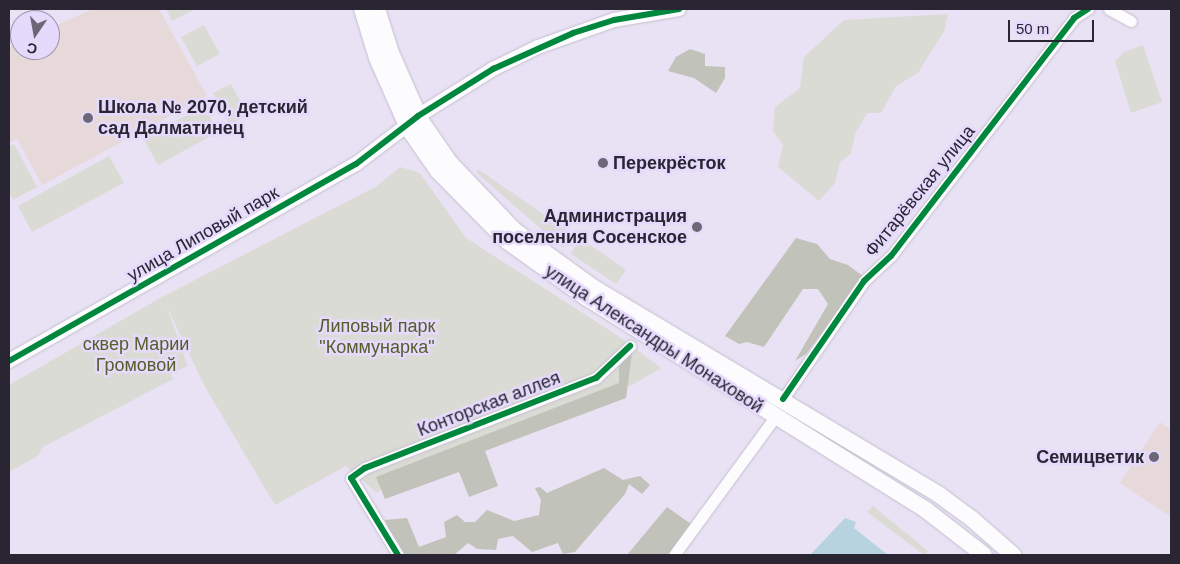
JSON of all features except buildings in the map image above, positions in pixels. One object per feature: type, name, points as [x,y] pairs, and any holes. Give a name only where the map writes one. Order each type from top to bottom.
[{"type":"main road","name":"улица Александры Монаховой","points":[[362,9],[377,58],[438,172],[507,241],[587,298],[926,510],[984,555]]},
{"type":"main road","name":"улица Александры Монаховой","points":[[377,9],[412,121],[515,232],[594,288],[783,399],[938,494],[972,518],[1013,555]]},
{"type":"street","name":"улица Липовый парк","points":[[9,361],[356,164],[412,121],[493,69],[538,46],[614,20],[679,9]]},
{"type":"street","name":"Фитарёвская улица","points":[[783,399],[864,281],[891,256],[1074,18],[1088,9]]},
{"type":"street","points":[[1109,9],[1131,21]]},
{"type":"street","name":"Конторская аллея","points":[[398,555],[351,478],[365,468],[596,378],[630,346]]},
{"type":"street","points":[[674,555],[775,417]]},
{"type":"shaded area","name":"Школа № 2070, детский сад Далматинец","points":[[93,9],[159,9],[207,96],[42,185],[17,139],[9,143],[9,47],[10,60],[60,60],[60,24]]},
{"type":"shaded area","points":[[690,49],[705,54],[705,66],[725,67],[725,78],[716,93],[694,78],[668,71],[676,57]]},
{"type":"shaded area","points":[[796,238],[817,244],[830,259],[848,265],[864,277],[806,354],[795,361],[828,304],[818,289],[803,289],[764,347],[747,342],[739,344],[725,336]]},
{"type":"shaded area","points":[[632,353],[626,398],[485,451],[498,486],[469,497],[459,472],[385,499],[376,477],[619,383],[619,366]]},
{"type":"shaded area","name":"Семицветик","points":[[1160,422],[1171,430],[1171,517],[1120,483]]},
{"type":"shaded area","points":[[604,468],[623,480],[640,476],[650,485],[642,494],[629,484],[625,494],[575,552],[563,554],[558,543],[532,552],[513,536],[498,539],[496,550],[477,549],[468,543],[454,555],[399,555],[385,520],[407,518],[419,547],[446,537],[444,522],[457,515],[465,522],[475,522],[487,510],[514,521],[539,515],[541,500],[535,488],[540,487],[547,493]]},
{"type":"shaded area","points":[[667,507],[698,529],[677,555],[627,555]]},
{"type":"green space","points":[[166,9],[195,9],[172,21]]},
{"type":"green space","points":[[948,14],[944,31],[918,73],[896,86],[881,113],[867,113],[855,134],[851,154],[840,162],[835,183],[819,201],[778,167],[783,145],[773,131],[775,107],[800,88],[804,57],[844,20]]},
{"type":"green space","points":[[204,25],[220,54],[197,66],[181,37]]},
{"type":"green space","points":[[1143,45],[1162,102],[1131,113],[1115,61],[1124,52]]},
{"type":"green space","points":[[231,84],[248,115],[230,125],[213,93]]},
{"type":"green space","points":[[204,106],[218,132],[158,165],[143,138]]},
{"type":"green space","points":[[14,144],[37,187],[13,200],[9,192],[9,147]]},
{"type":"green space","points":[[109,156],[124,183],[32,232],[18,206]]},
{"type":"green space","name":"Липовый парк \"Коммунарка\"","points":[[400,167],[420,173],[466,238],[620,337],[661,368],[632,385],[387,483],[377,493],[346,466],[275,505],[205,387],[166,305],[188,366],[171,374],[173,379],[43,447],[38,456],[9,472],[9,385],[162,297],[377,186]]},
{"type":"green space","points":[[478,169],[572,234],[563,248],[477,173]]},
{"type":"green space","points":[[580,238],[626,270],[616,284],[571,254]]},
{"type":"green space","points":[[873,506],[928,551],[924,555],[867,512]]},
{"type":"water","points":[[845,518],[856,522],[854,528],[888,555],[810,555]]},
{"type":"cycle path","points":[[9,361],[356,164],[418,116],[493,69],[573,33],[614,20],[679,9]]},
{"type":"cycle path","points":[[783,399],[864,281],[891,256],[1074,18],[1088,9]]},
{"type":"cycle path","points":[[398,555],[351,478],[365,468],[596,378],[630,346]]},
{"type":"place","name":"Школа № 2070, детский сад Далматинец","points":[[88,118]]},
{"type":"place","name":"Перекрёсток","points":[[603,163]]},
{"type":"place","name":"Администрация поселения Сосенское","points":[[697,227]]},
{"type":"place","name":"Семицветик","points":[[1154,457]]},
{"type":"park label","name":"сквер Марии Громовой","points":[[136,355]]}]
